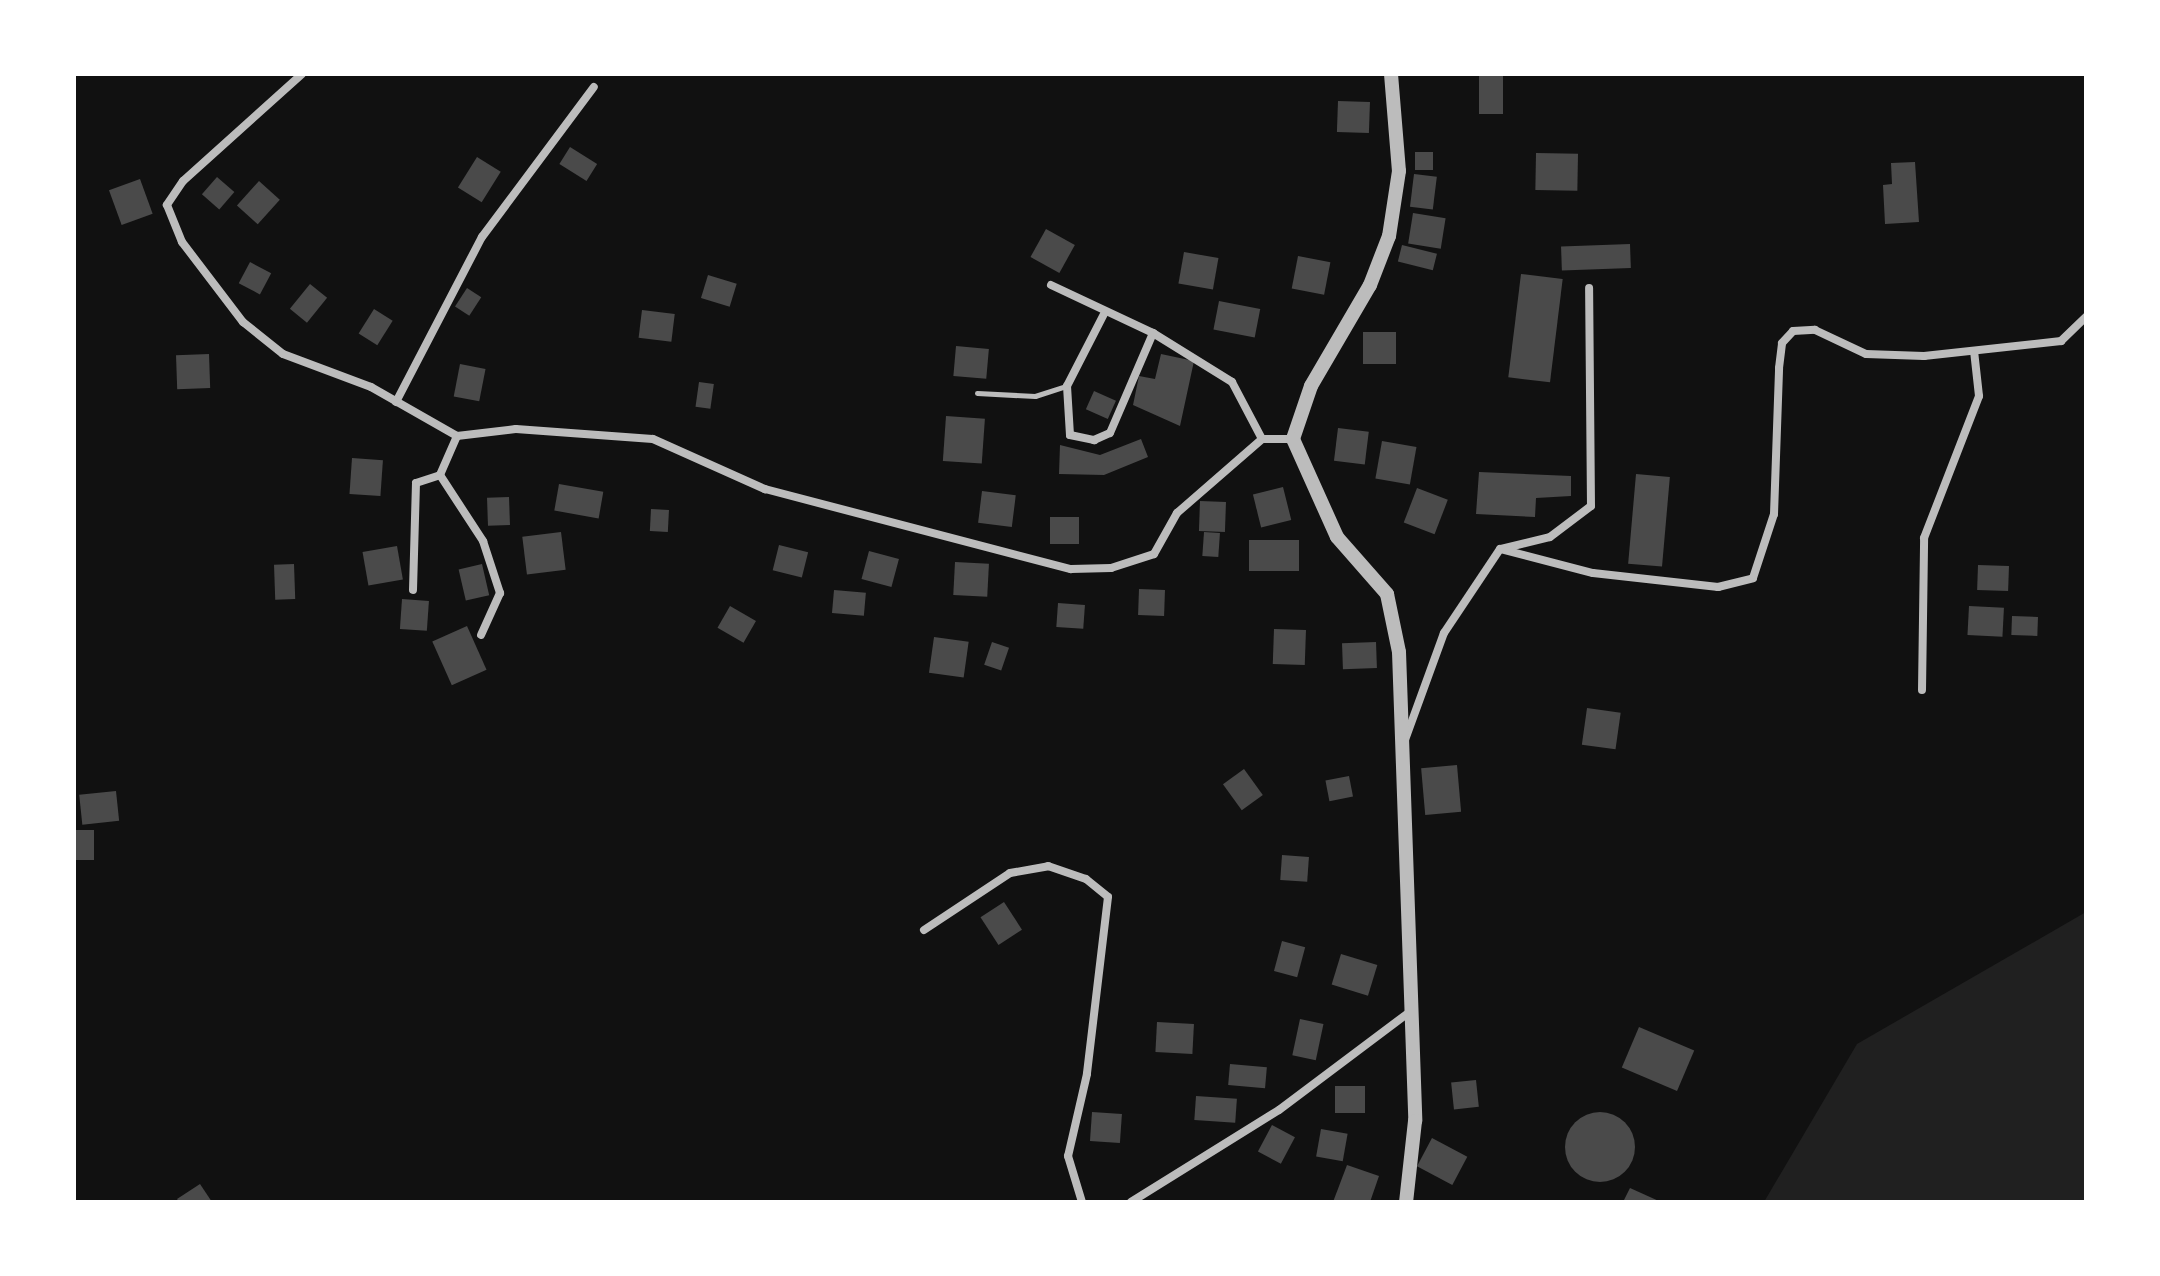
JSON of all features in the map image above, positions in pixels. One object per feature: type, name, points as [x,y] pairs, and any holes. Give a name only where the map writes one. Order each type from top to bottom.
[{"type":"street","points":[[302,74],[183,181],[167,205],[182,242],[243,322],[283,354],[396,402],[457,436],[516,429],[653,439],[765,489],[1071,569],[1111,568],[1154,554],[1177,513],[1262,439],[1293,439]]},
{"type":"street","points":[[1391,74],[1399,171],[1389,236],[1370,285],[1311,386],[1293,439],[1337,537],[1387,594],[1399,652],[1399,756],[1415,1121],[1406,1202]]},
{"type":"street","points":[[396,402],[482,237],[594,87]]},
{"type":"street","points":[[1051,285],[1153,333],[1232,382],[1262,439]]},
{"type":"street","points":[[1399,756],[1444,633],[1500,549],[1550,537],[1591,506],[1589,288]]},
{"type":"street","points":[[1105,312],[1067,386],[1070,435],[1094,440],[1110,433],[1153,333]]},
{"type":"street","points":[[1500,549],[1593,573],[1718,587],[1753,578],[1774,514],[1779,368],[1782,343],[1793,331],[1815,330],[1866,354],[1974,351],[2061,341],[2086,317]]},
{"type":"street","points":[[1922,690],[1924,538],[1979,396],[1974,351]]},
{"type":"street","points":[[413,590],[416,483],[440,475],[457,436]]},
{"type":"street","points":[[440,475],[483,541],[500,593],[481,635]]},
{"type":"street","points":[[924,930],[1010,873],[1035,869],[1086,879],[1108,897],[1087,1074],[1068,1156],[1082,1202]]},
{"type":"street","points":[[1131,1202],[1279,1110],[1408,1013]]},
{"type":"lane","points":[[977,393],[1035,396],[1067,386]]},
{"type":"shaded area","points":[[2086,912],[2086,1202],[1764,1202],[1857,1044]]},
{"type":"building","points":[[1479,74],[1503,74],[1503,114],[1479,114]]},
{"type":"building","points":[[1338,101],[1370,102],[1369,133],[1337,132]]},
{"type":"building","points":[[570,147],[597,164],[587,181],[559,164]]},
{"type":"building","points":[[1415,152],[1433,152],[1433,170],[1415,170]]},
{"type":"building","points":[[1536,153],[1578,154],[1577,191],[1535,190]]},
{"type":"building","points":[[477,157],[501,172],[482,202],[458,188]]},
{"type":"building","points":[[1915,162],[1919,222],[1885,224],[1883,185],[1892,184],[1891,163]]},
{"type":"building","points":[[1414,174],[1437,177],[1433,210],[1410,207]]},
{"type":"building","points":[[217,177],[234,192],[219,209],[202,194]]},
{"type":"building","points":[[140,179],[153,214],[122,225],[109,190]]},
{"type":"building","points":[[259,181],[280,200],[258,224],[237,206]]},
{"type":"building","points":[[1413,213],[1446,218],[1441,249],[1408,244]]},
{"type":"building","points":[[1046,229],[1075,245],[1059,273],[1030,257]]},
{"type":"building","points":[[1630,244],[1631,268],[1562,270],[1561,246]]},
{"type":"building","points":[[1402,245],[1437,254],[1433,270],[1398,261]]},
{"type":"building","points":[[1184,252],[1218,258],[1213,290],[1178,284]]},
{"type":"building","points":[[1298,256],[1330,262],[1324,295],[1292,288]]},
{"type":"building","points":[[250,262],[271,273],[260,294],[239,283]]},
{"type":"building","points":[[1521,274],[1563,279],[1550,382],[1508,377]]},
{"type":"building","points":[[708,275],[737,284],[730,307],[701,298]]},
{"type":"building","points":[[310,284],[327,298],[307,323],[290,309]]},
{"type":"building","points":[[467,288],[481,297],[469,316],[455,306]]},
{"type":"building","points":[[1219,301],[1260,309],[1255,337],[1213,329]]},
{"type":"building","points":[[374,309],[393,321],[377,345],[359,334]]},
{"type":"building","points":[[642,310],[675,314],[671,342],[639,338]]},
{"type":"building","points":[[1363,332],[1396,332],[1396,364],[1363,364]]},
{"type":"building","points":[[956,346],[989,349],[986,379],[953,376]]},
{"type":"building","points":[[209,354],[210,388],[177,389],[176,355]]},
{"type":"building","points":[[1161,354],[1194,361],[1180,426],[1133,405],[1139,376],[1155,379]]},
{"type":"building","points":[[460,364],[486,369],[479,401],[454,396]]},
{"type":"building","points":[[699,382],[714,384],[710,409],[696,407]]},
{"type":"building","points":[[1094,391],[1116,401],[1108,419],[1086,409]]},
{"type":"building","points":[[946,416],[985,419],[982,464],[943,461]]},
{"type":"building","points":[[1338,428],[1369,432],[1365,465],[1334,461]]},
{"type":"building","points":[[1141,439],[1148,457],[1104,475],[1059,474],[1060,445],[1100,455]]},
{"type":"building","points":[[1382,441],[1416,447],[1410,485],[1375,478]]},
{"type":"building","points":[[352,458],[383,460],[380,496],[349,494]]},
{"type":"building","points":[[1479,472],[1571,476],[1571,496],[1536,498],[1535,517],[1476,514]]},
{"type":"building","points":[[1636,474],[1670,477],[1662,567],[1628,564]]},
{"type":"building","points":[[559,484],[603,492],[599,518],[554,511]]},
{"type":"building","points":[[1283,487],[1291,520],[1261,527],[1253,494]]},
{"type":"building","points":[[1417,488],[1448,500],[1435,534],[1404,523]]},
{"type":"building","points":[[982,491],[1016,495],[1012,527],[978,523]]},
{"type":"building","points":[[509,497],[510,525],[488,526],[487,498]]},
{"type":"building","points":[[1200,501],[1226,502],[1225,532],[1199,531]]},
{"type":"building","points":[[651,509],[669,510],[668,532],[650,531]]},
{"type":"building","points":[[1050,517],[1079,517],[1079,544],[1050,544]]},
{"type":"building","points":[[561,532],[566,570],[527,574],[522,537]]},
{"type":"building","points":[[1204,532],[1220,533],[1218,557],[1202,556]]},
{"type":"building","points":[[1249,540],[1299,540],[1299,571],[1249,571]]},
{"type":"building","points":[[779,545],[808,552],[802,577],[773,570]]},
{"type":"building","points":[[397,546],[403,579],[368,586],[363,552]]},
{"type":"building","points":[[869,551],[899,559],[891,587],[861,579]]},
{"type":"building","points":[[955,562],[989,564],[987,597],[953,595]]},
{"type":"building","points":[[294,564],[295,599],[275,600],[274,565]]},
{"type":"building","points":[[482,564],[489,595],[466,601],[459,569]]},
{"type":"building","points":[[1978,565],[2009,566],[2008,591],[1977,590]]},
{"type":"building","points":[[1139,589],[1165,590],[1164,616],[1138,615]]},
{"type":"building","points":[[834,590],[866,593],[864,616],[832,613]]},
{"type":"building","points":[[402,599],[429,601],[427,631],[400,629]]},
{"type":"building","points":[[1058,603],[1085,605],[1083,629],[1056,627]]},
{"type":"building","points":[[730,606],[756,621],[743,643],[718,628]]},
{"type":"building","points":[[1969,606],[2004,608],[2002,637],[1967,635]]},
{"type":"building","points":[[2012,616],[2038,617],[2037,636],[2011,635]]},
{"type":"building","points":[[467,626],[487,670],[452,685],[432,641]]},
{"type":"building","points":[[1274,629],[1306,630],[1305,665],[1273,664]]},
{"type":"building","points":[[934,637],[969,642],[964,678],[929,673]]},
{"type":"building","points":[[992,642],[1009,648],[1001,671],[984,665]]},
{"type":"building","points":[[1376,642],[1377,668],[1343,669],[1342,643]]},
{"type":"building","points":[[1587,708],[1621,713],[1616,749],[1582,745]]},
{"type":"building","points":[[1457,765],[1461,812],[1425,815],[1421,768]]},
{"type":"building","points":[[1244,769],[1263,795],[1242,810],[1223,784]]},
{"type":"building","points":[[1349,776],[1353,797],[1329,801],[1325,781]]},
{"type":"building","points":[[116,791],[119,821],[82,825],[79,795]]},
{"type":"building","points":[[74,830],[94,830],[94,860],[74,860]]},
{"type":"building","points":[[1282,855],[1309,857],[1307,882],[1280,880]]},
{"type":"building","points":[[1004,902],[1022,930],[998,945],[981,917]]},
{"type":"building","points":[[1282,941],[1305,947],[1297,977],[1274,971]]},
{"type":"building","points":[[1341,954],[1377,965],[1368,996],[1332,985]]},
{"type":"building","points":[[1300,1019],[1323,1024],[1316,1060],[1292,1055]]},
{"type":"building","points":[[1157,1022],[1194,1024],[1192,1054],[1155,1052]]},
{"type":"building","points":[[1639,1027],[1694,1050],[1677,1091],[1622,1068]]},
{"type":"building","points":[[1230,1064],[1267,1067],[1265,1088],[1228,1085]]},
{"type":"building","points":[[1476,1080],[1479,1107],[1454,1109],[1451,1083]]},
{"type":"building","points":[[1335,1086],[1365,1086],[1365,1113],[1335,1113]]},
{"type":"building","points":[[1196,1096],[1237,1099],[1235,1123],[1194,1120]]},
{"type":"building","points":[[1092,1112],[1122,1114],[1120,1143],[1090,1141]]},
{"type":"building","points":[[1600,1112],[1619,1118],[1629,1128],[1635,1147],[1629,1166],[1619,1176],[1600,1182],[1581,1176],[1571,1166],[1565,1147],[1571,1128],[1581,1118]]},
{"type":"building","points":[[1272,1125],[1295,1137],[1281,1164],[1258,1151]]},
{"type":"building","points":[[1321,1129],[1348,1134],[1343,1161],[1316,1157]]},
{"type":"building","points":[[1432,1138],[1467,1157],[1452,1185],[1417,1166]]},
{"type":"building","points":[[1347,1165],[1379,1176],[1370,1202],[1333,1202]]},
{"type":"building","points":[[200,1184],[212,1202],[179,1202],[177,1199]]},
{"type":"building","points":[[1630,1188],[1661,1202],[1623,1202]]}]
